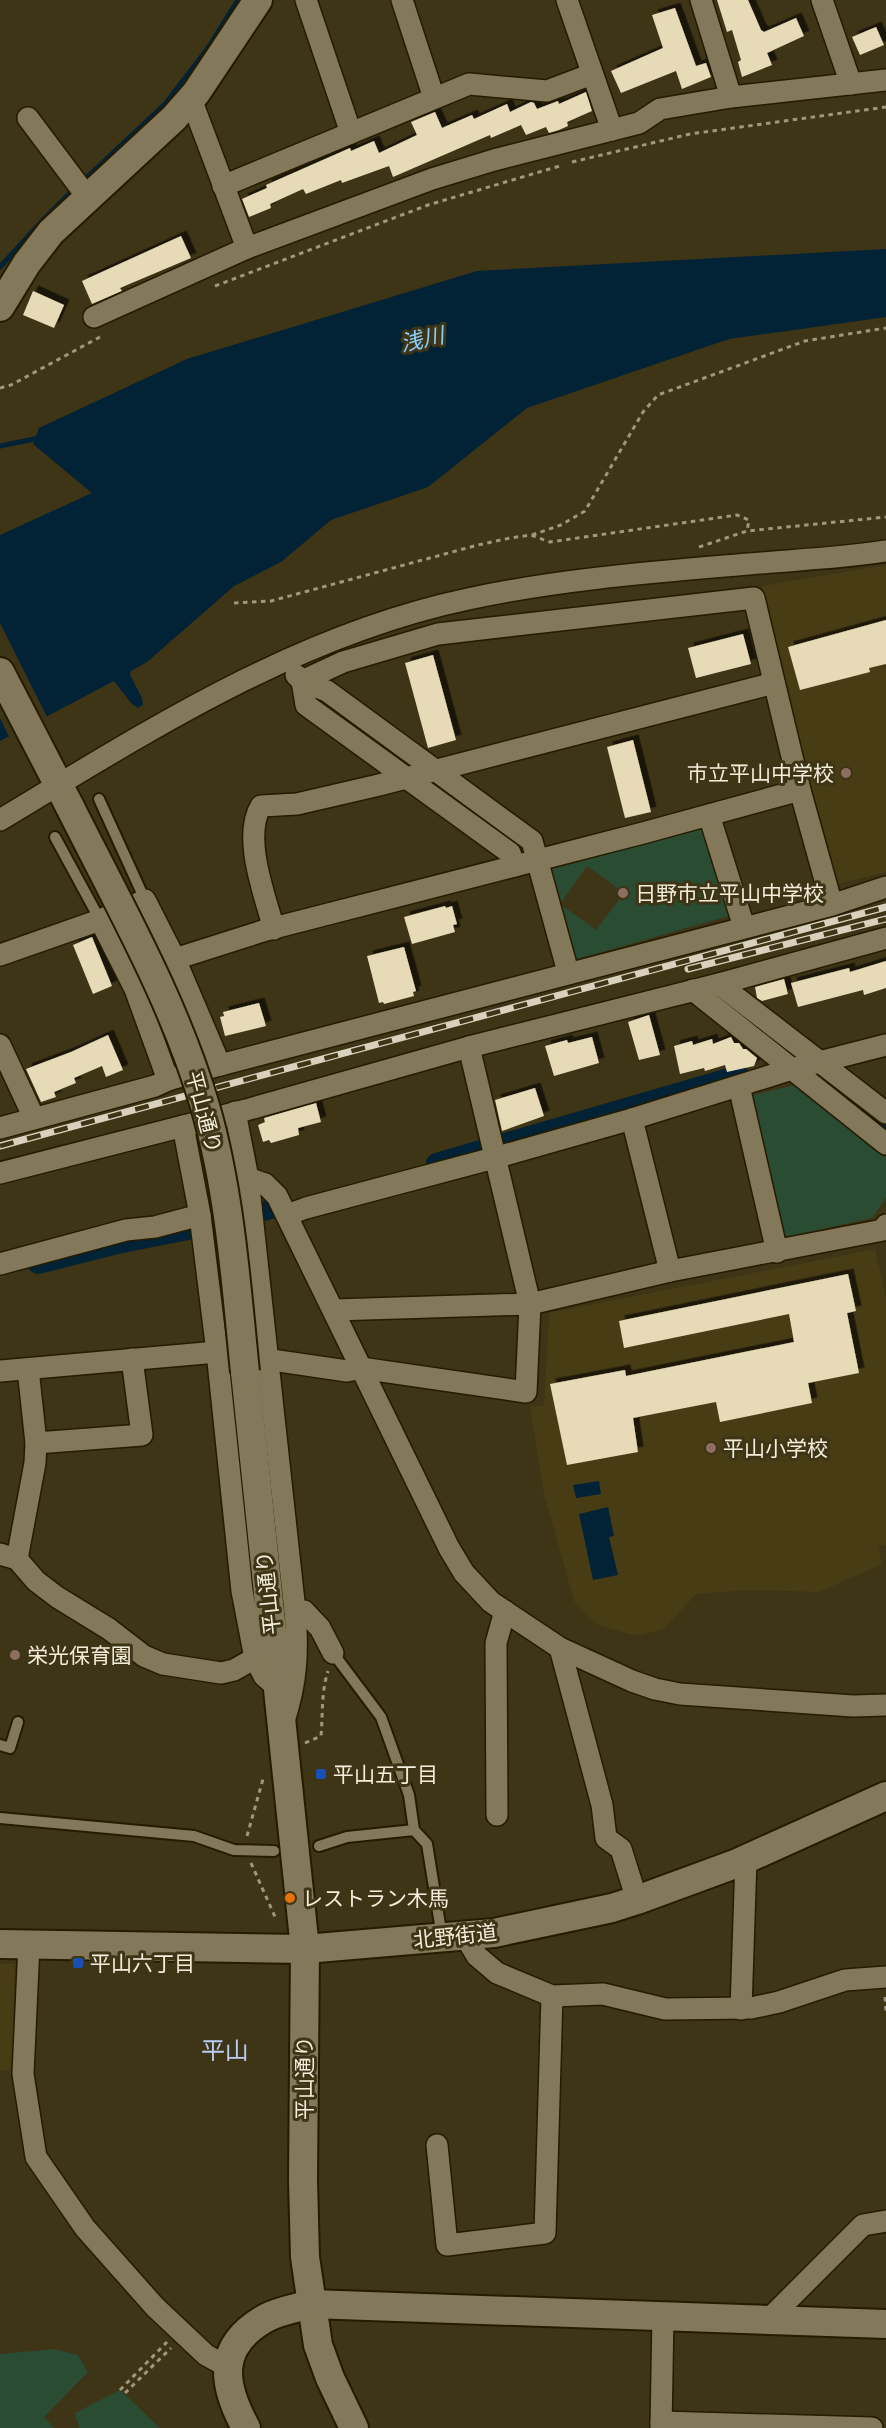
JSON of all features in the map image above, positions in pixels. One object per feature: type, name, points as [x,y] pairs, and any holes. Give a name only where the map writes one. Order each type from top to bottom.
[{"type":"main road","points":[[0,307],[38,248],[82,190],[174,118],[191,99],[258,0]]},
{"type":"main road","name":"平山通り","points":[[0,672],[171,1011],[205,1108],[226,1209],[256,1365],[278,1688],[293,1736],[305,1949],[303,2180],[305,2257],[318,2345],[330,2378],[354,2428]]},
{"type":"main road","name":"北野街道","points":[[0,1944],[305,1949],[453,1936],[538,1925],[637,1900],[746,1859],[886,1796]]},
{"type":"main road","points":[[246,2428],[236,2410],[227,2384],[228,2367],[234,2350],[246,2332],[268,2316],[311,2304],[886,2324]]},
{"type":"street","points":[[306,0],[351,133]]},
{"type":"street","points":[[402,0],[434,98]]},
{"type":"street","points":[[567,0],[612,130]]},
{"type":"street","points":[[701,0],[731,97]]},
{"type":"street","points":[[822,0],[851,84]]},
{"type":"street","points":[[223,186],[469,84],[547,91],[592,74]]},
{"type":"street","points":[[100,325],[247,248],[432,179],[494,160],[639,123],[660,109],[731,97],[886,80]]},
{"type":"street","points":[[191,99],[247,248]]},
{"type":"street","points":[[28,118],[82,190]]},
{"type":"street","points":[[0,820],[60,789],[179,713],[280,663],[337,638],[403,615],[497,593],[640,573],[886,551]]},
{"type":"street","points":[[302,681],[343,663],[438,634],[754,598],[800,790],[832,905]]},
{"type":"street","points":[[280,663],[302,681],[327,691],[532,841],[568,972]]},
{"type":"street","points":[[302,681],[306,705],[510,854],[515,866]]},
{"type":"street","points":[[274,928],[252,848],[258,811],[261,806],[297,804],[774,682]]},
{"type":"street","points":[[175,959],[274,928],[800,790]]},
{"type":"street","points":[[709,815],[744,927]]},
{"type":"street","points":[[0,1128],[155,1086],[220,1065],[568,972],[832,905],[886,887]]},
{"type":"street","points":[[0,955],[99,920],[136,904],[175,959],[220,1065]]},
{"type":"street","points":[[99,920],[135,989],[168,1080]]},
{"type":"street","points":[[0,1173],[886,938]]},
{"type":"street","points":[[719,984],[886,1113]]},
{"type":"street","points":[[693,990],[886,1144]]},
{"type":"street","points":[[0,1045],[34,1118]]},
{"type":"street","points":[[287,1215],[632,1119],[792,1069],[886,1045]]},
{"type":"street","points":[[0,1371],[217,1352],[256,1365],[347,1371],[361,1368],[526,1392],[530,1304],[469,1047]]},
{"type":"street","points":[[739,1086],[777,1252]]},
{"type":"street","points":[[235,1112],[248,1178],[262,1307],[256,1365],[295,1611],[298,1661],[294,1692],[293,1736]]},
{"type":"street","points":[[632,1119],[670,1271]]},
{"type":"street","points":[[183,1126],[200,1215],[213,1316],[242,1591],[255,1658],[264,1676],[278,1688]]},
{"type":"street","points":[[248,1178],[271,1188],[287,1215],[449,1548],[464,1573],[491,1602],[560,1648],[632,1681],[663,1691],[714,1697],[853,1706],[886,1705]]},
{"type":"street","points":[[0,1264],[126,1230],[155,1227],[200,1215]]},
{"type":"street","points":[[334,1310],[530,1304],[670,1271],[885,1233]]},
{"type":"street","points":[[36,1443],[142,1435],[132,1359]]},
{"type":"street","points":[[28,1369],[36,1443],[35,1463],[9,1556],[57,1598],[109,1629],[144,1656],[163,1664],[221,1673],[234,1670],[255,1658]]},
{"type":"street","points":[[295,1611],[304,1611],[312,1617],[333,1653]]},
{"type":"street","points":[[497,1815],[496,1643],[505,1611]]},
{"type":"street","points":[[560,1648],[602,1805],[606,1838],[621,1849],[637,1900]]},
{"type":"street","points":[[741,2008],[746,1859]]},
{"type":"street","points":[[453,1936],[497,1973],[552,1996],[603,1994],[665,2009],[741,2008],[779,2002],[844,1980],[886,1977]]},
{"type":"street","points":[[29,1945],[23,2074],[36,2157],[85,2228],[155,2307],[206,2355],[228,2367]]},
{"type":"street","points":[[437,2145],[447,2245],[545,2233],[552,1996]]},
{"type":"street","points":[[768,2320],[863,2225],[886,2221]]},
{"type":"street","points":[[663,2315],[661,2425],[872,2428]]},
{"type":"lane","points":[[99,799],[193,1062]]},
{"type":"lane","points":[[56,837],[99,920]]},
{"type":"lane","points":[[213,1126],[238,1274],[236,1283],[226,1300],[213,1316]]},
{"type":"lane","points":[[226,1300],[239,1298],[262,1307]]},
{"type":"lane","points":[[333,1653],[381,1718],[410,1795],[414,1830],[427,1844],[453,1936]]},
{"type":"lane","points":[[0,1745],[10,1748],[18,1722]]},
{"type":"lane","points":[[0,1818],[194,1836],[234,1850],[274,1851]]},
{"type":"lane","points":[[318,1846],[347,1837],[414,1830]]},
{"type":"path","points":[[211,287],[418,208],[569,163],[690,134],[886,106]]},
{"type":"path","points":[[0,388],[11,385],[100,325]]},
{"type":"path","points":[[234,603],[271,601],[478,545],[531,535],[561,525],[585,511],[643,412],[658,395],[805,341],[886,328]]},
{"type":"path","points":[[531,535],[550,542],[737,515],[749,520],[747,531],[886,517]]},
{"type":"path","points":[[293,1736],[321,1736],[323,1710],[321,1700],[333,1653]]},
{"type":"path","points":[[246,1841],[267,1769]]},
{"type":"path","points":[[250,1860],[276,1919]]},
{"type":"path","points":[[120,2390],[182,2332]]},
{"type":"path","points":[[125,2393],[182,2332]]},
{"type":"shaded area","name":"市立平山中学校","points":[[886,565],[886,872],[839,884],[832,878],[762,586]]},
{"type":"shaded area","name":"平山小学校","points":[[875,1249],[886,1298],[886,1545],[878,1546],[882,1564],[819,1592],[749,1590],[696,1594],[664,1629],[636,1636],[598,1625],[574,1601],[543,1490],[530,1406],[544,1406],[549,1313]]},
{"type":"shaded area","points":[[0,1964],[15,1964],[12,2069],[0,2071]]},
{"type":"green space","points":[[701,825],[706,827],[731,909],[729,916],[577,959],[573,954],[551,870],[552,866]],"holes":[[[587,866],[615,886],[621,897],[596,930],[560,904]]]},
{"type":"green space","points":[[795,1085],[886,1158],[886,1198],[872,1218],[781,1238],[750,1096]]},
{"type":"green space","points":[[54,2349],[78,2355],[88,2372],[44,2417],[54,2428],[0,2428],[0,2354]]},
{"type":"green space","points":[[120,2390],[160,2428],[79,2428],[75,2413]]},
{"type":"water","name":"浅川","points":[[886,249],[886,317],[729,339],[527,408],[428,487],[331,520],[281,562],[234,586],[147,662],[131,671],[130,675],[142,698],[143,705],[138,708],[132,704],[114,681],[0,741],[0,535],[92,493],[33,444],[39,428],[187,359],[477,271]]},
{"type":"water","points":[[599,1481],[601,1494],[576,1498],[573,1485]]},
{"type":"water","points":[[608,1507],[614,1536],[609,1537],[618,1575],[593,1580],[579,1514]]},
{"type":"pier","points":[[0,623],[48,719],[10,739],[0,718]]},
{"type":"building","points":[[717,0],[748,0],[764,32],[796,18],[804,36],[767,53],[772,65],[742,77],[738,62],[741,60],[732,30],[727,32]]},
{"type":"building","points":[[675,8],[696,66],[706,63],[711,77],[682,89],[676,71],[621,93],[611,71],[663,48],[652,15]]},
{"type":"building","points":[[876,27],[884,45],[860,55],[852,37]]},
{"type":"building","points":[[586,92],[592,111],[567,122],[568,126],[559,130],[549,133],[546,127],[526,135],[521,125],[491,138],[490,135],[393,177],[389,166],[342,183],[341,180],[306,194],[303,189],[270,204],[271,208],[249,217],[242,199],[267,188],[266,185],[350,148],[351,151],[374,141],[379,153],[417,135],[411,122],[435,112],[442,128],[472,115],[474,119],[507,104],[510,112],[531,102],[537,109],[558,101],[559,104]]},
{"type":"building","points":[[181,236],[191,258],[120,288],[122,291],[92,304],[82,281]]},
{"type":"building","points":[[33,291],[64,305],[54,328],[23,315]]},
{"type":"building","points":[[886,620],[886,664],[869,668],[870,672],[800,690],[788,647]]},
{"type":"building","points":[[743,634],[751,664],[696,678],[688,648]]},
{"type":"building","points":[[433,655],[456,740],[428,748],[405,663]]},
{"type":"building","points":[[633,740],[651,812],[625,818],[607,747]]},
{"type":"building","points":[[445,906],[446,908],[452,906],[457,924],[453,925],[455,932],[412,944],[404,917]]},
{"type":"building","points":[[92,937],[112,986],[93,994],[73,945]]},
{"type":"building","points":[[404,947],[416,991],[413,992],[414,996],[384,1004],[379,1003],[367,956]]},
{"type":"building","points":[[886,961],[886,988],[864,995],[863,990],[798,1007],[791,983],[849,968],[850,972]]},
{"type":"building","points":[[784,979],[788,994],[762,1001],[757,998],[755,987]]},
{"type":"building","points":[[259,1003],[266,1026],[225,1036],[220,1017],[224,1016],[223,1012]]},
{"type":"building","points":[[649,1015],[660,1055],[639,1060],[628,1022]]},
{"type":"building","points":[[108,1035],[123,1070],[106,1077],[102,1066],[74,1078],[76,1083],[54,1092],[56,1097],[41,1102],[26,1069]]},
{"type":"building","points":[[592,1037],[599,1063],[554,1076],[545,1046]]},
{"type":"building","points":[[731,1037],[734,1043],[739,1043],[743,1049],[757,1058],[754,1066],[727,1072],[725,1065],[705,1071],[704,1068],[680,1074],[674,1046],[692,1041],[693,1045],[712,1039],[713,1044]]},
{"type":"building","points":[[535,1088],[544,1116],[502,1131],[495,1100]]},
{"type":"building","points":[[316,1103],[321,1122],[298,1128],[299,1135],[271,1143],[269,1140],[263,1142],[258,1125],[265,1122],[264,1118]]},
{"type":"building","points":[[848,1274],[856,1311],[847,1313],[859,1373],[808,1383],[812,1403],[720,1422],[716,1402],[633,1418],[638,1452],[567,1465],[550,1384],[625,1370],[626,1376],[794,1342],[789,1314],[624,1348],[619,1321]]},
{"type":"waterway","points":[[82,182],[166,103],[208,48],[238,0]]},
{"type":"waterway","points":[[0,267],[75,188]]},
{"type":"waterway","points":[[0,446],[39,438]]},
{"type":"waterway","points":[[436,1163],[739,1075]]},
{"type":"waterway","points":[[832,1086],[886,1128]]},
{"type":"waterway","points":[[261,1212],[275,1208]]},
{"type":"waterway","points":[[38,1264],[117,1244],[193,1229]]},
{"type":"railway","points":[[0,1146],[886,907]]},
{"type":"railway","points":[[688,969],[886,919]]},
{"type":"place","name":"市立平山中学校","points":[[846,773]]},
{"type":"place","name":"日野市立平山中学校","points":[[623,893]]},
{"type":"place","name":"平山小学校","points":[[711,1448]]},
{"type":"place","name":"栄光保育園","points":[[15,1655]]},
{"type":"place","name":"平山五丁目","points":[[321,1774]]},
{"type":"place","name":"レストラン木馬","points":[[290,1898]]},
{"type":"place","name":"平山六丁目","points":[[78,1963]]},
{"type":"district","name":"平山","points":[[225,2050]]}]
